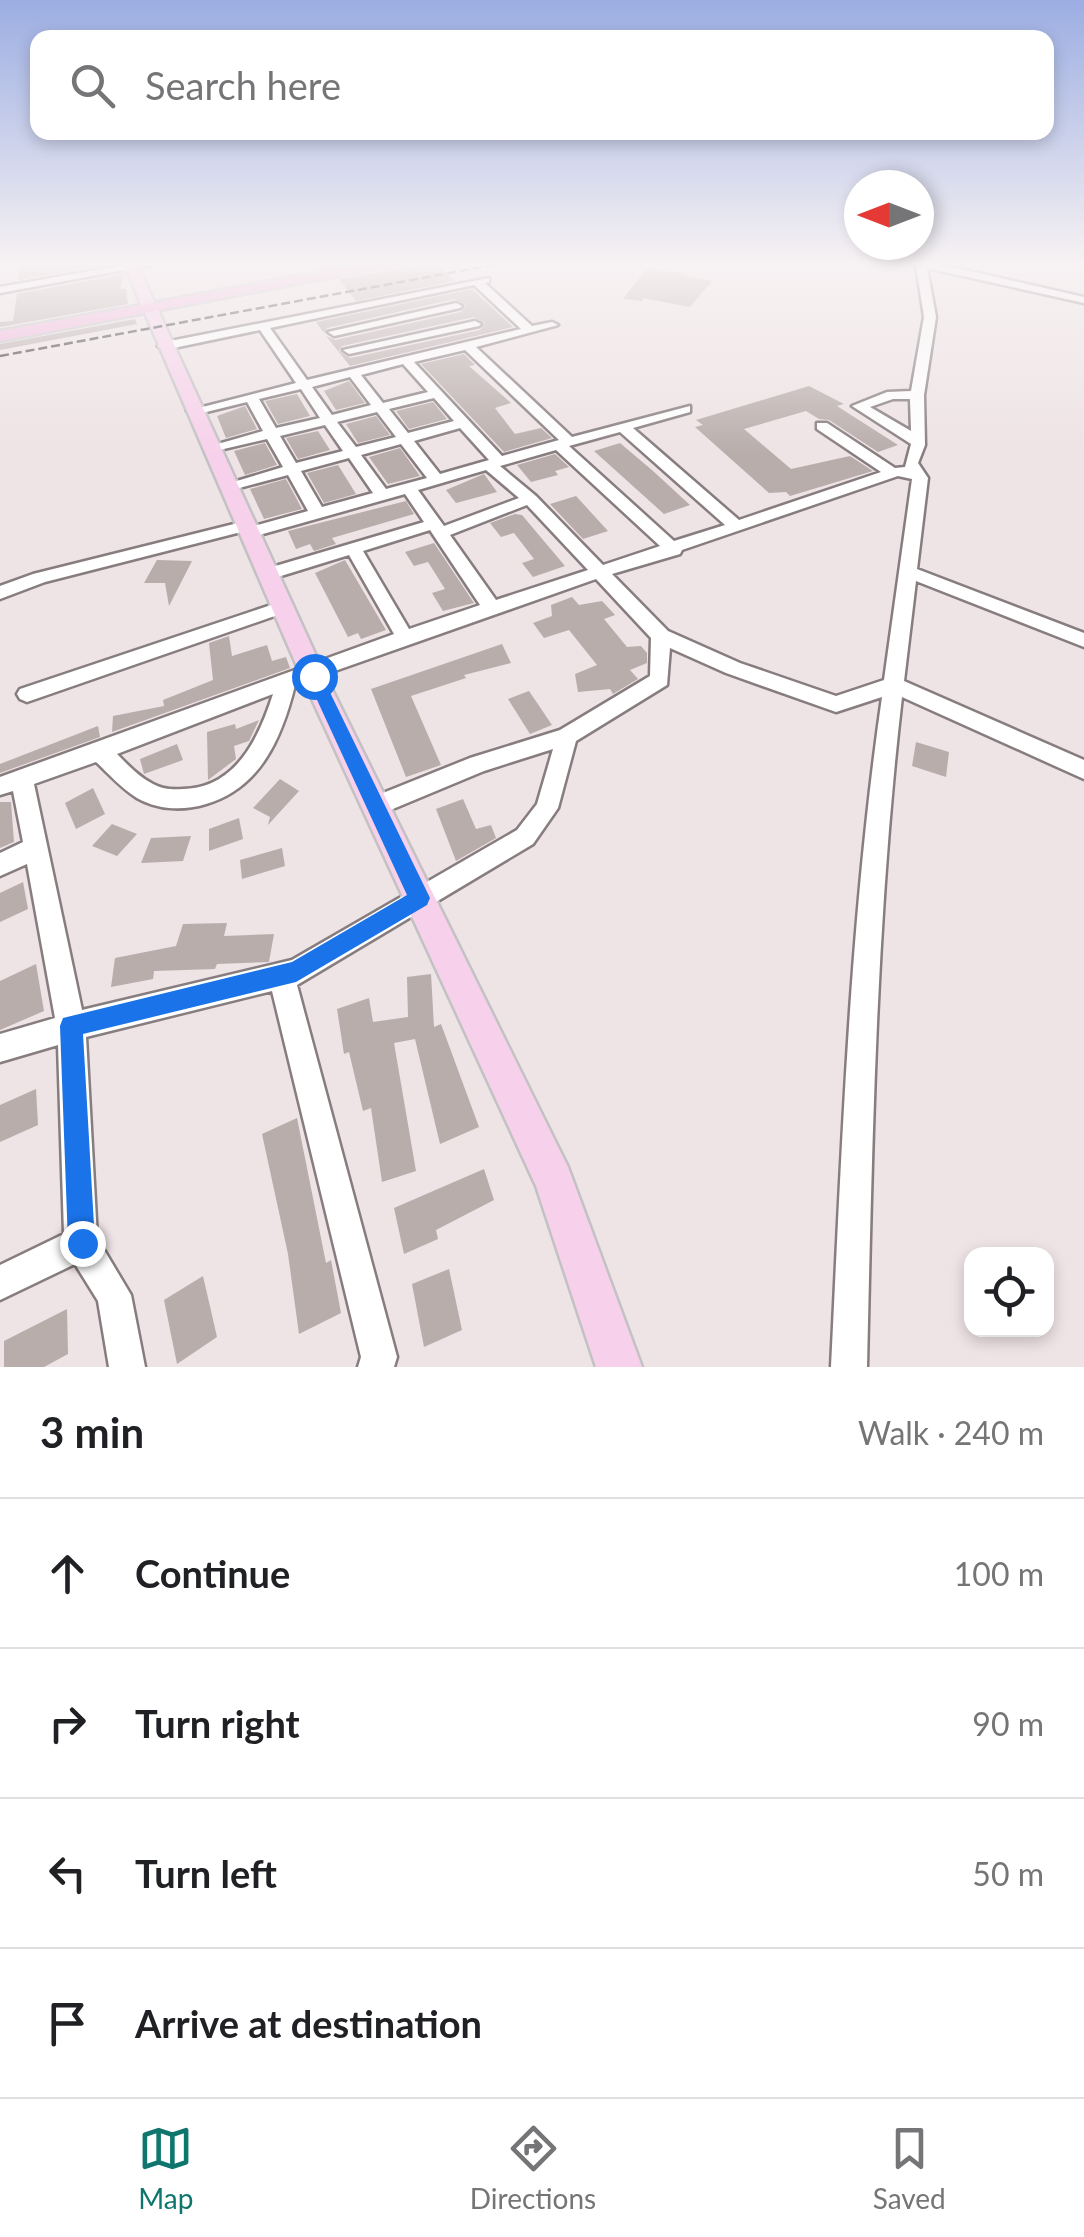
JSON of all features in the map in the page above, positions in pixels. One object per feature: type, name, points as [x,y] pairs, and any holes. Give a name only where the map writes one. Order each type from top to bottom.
[{"type":"highway","points":[[0,334],[43,326]]},
{"type":"main road","points":[[155,326],[282,607],[299,675],[376,806],[554,1182],[619,1367]]},
{"type":"street","points":[[164,346],[262,326],[382,496]]},
{"type":"street","points":[[329,326],[350,350],[379,407],[437,480]]},
{"type":"street","points":[[334,332],[363,326]]},
{"type":"street","points":[[350,350],[466,326]]},
{"type":"street","points":[[477,326],[492,340]]},
{"type":"street","points":[[526,326],[530,330]]},
{"type":"street","points":[[194,411],[549,326]]},
{"type":"street","points":[[914,474],[911,463],[918,442],[918,395],[929,326]]},
{"type":"street","points":[[468,346],[674,550]]},
{"type":"street","points":[[406,360],[494,464],[660,636],[733,668],[836,704],[893,685],[1084,770]]},
{"type":"street","points":[[211,448],[436,394]]},
{"type":"street","points":[[918,395],[892,395],[859,406],[918,442]]},
{"type":"street","points":[[251,398],[318,514]]},
{"type":"street","points":[[0,592],[40,578],[318,514],[685,409]]},
{"type":"street","points":[[228,486],[463,424]]},
{"type":"street","points":[[822,426],[893,473]]},
{"type":"street","points":[[622,427],[738,528]]},
{"type":"street","points":[[127,1367],[114,1296],[82,1243],[71,1026],[36,848],[11,783],[101,753],[405,637],[674,550],[902,470],[920,478],[875,827],[860,1056],[849,1367]]},
{"type":"street","points":[[409,488],[492,608]]},
{"type":"street","points":[[268,574],[530,499]]},
{"type":"street","points":[[353,548],[405,637]]},
{"type":"street","points":[[906,571],[1084,640]]},
{"type":"street","points":[[27,694],[282,607]]},
{"type":"street","points":[[376,806],[478,764],[568,736],[660,680],[660,636]]},
{"type":"street","points":[[101,753],[152,795],[180,800],[213,795],[237,781],[256,757],[299,675]]},
{"type":"street","points":[[0,1048],[71,1026],[296,972],[525,838],[547,808],[568,736]]},
{"type":"street","points":[[0,865],[36,848]]},
{"type":"street","points":[[281,975],[379,1358],[376,1367]]},
{"type":"street","points":[[0,1282],[82,1243]]},
{"type":"building","points":[[98,326],[128,326],[0,350],[0,344]]},
{"type":"building","points":[[399,326],[434,326],[342,346],[339,351],[350,358],[480,330],[483,326],[513,327],[350,366],[326,336],[335,340]]},
{"type":"building","points":[[464,354],[475,365],[469,366],[511,403],[495,408],[515,434],[541,428],[552,438],[504,452],[421,364]]},
{"type":"building","points":[[349,381],[365,403],[336,410],[324,391]]},
{"type":"building","points":[[809,386],[844,404],[837,406],[898,445],[878,452],[829,420],[806,411],[744,429],[791,469],[850,456],[873,471],[790,496],[786,492],[769,493],[695,427],[703,425],[696,420]]},
{"type":"building","points":[[297,394],[310,416],[278,424],[265,401]]},
{"type":"building","points":[[433,402],[447,419],[409,429],[396,411]]},
{"type":"building","points":[[245,406],[257,429],[226,438],[217,416]]},
{"type":"building","points":[[376,416],[390,435],[358,443],[346,424]]},
{"type":"building","points":[[318,431],[330,450],[298,459],[286,438]]},
{"type":"building","points":[[265,443],[277,465],[245,475],[234,451]]},
{"type":"building","points":[[620,443],[690,505],[664,514],[594,451]]},
{"type":"building","points":[[400,448],[420,476],[388,484],[369,457]]},
{"type":"building","points":[[555,454],[569,467],[555,471],[558,475],[531,482],[517,465]]},
{"type":"building","points":[[338,465],[356,494],[324,503],[307,473]]},
{"type":"building","points":[[484,474],[497,492],[456,503],[446,490]]},
{"type":"building","points":[[286,479],[302,509],[264,519],[250,489]]},
{"type":"building","points":[[576,496],[608,531],[583,539],[550,504]]},
{"type":"building","points":[[406,501],[414,514],[332,538],[336,544],[314,551],[310,544],[296,549],[288,531]]},
{"type":"building","points":[[522,515],[565,566],[533,577],[522,563],[534,559],[514,533],[501,537],[490,523]]},
{"type":"building","points":[[434,543],[474,603],[443,611],[432,593],[445,589],[428,562],[414,566],[405,552]]},
{"type":"building","points":[[157,560],[192,561],[169,606],[165,583],[144,583]]},
{"type":"building","points":[[345,560],[386,630],[361,639],[358,633],[348,637],[315,573]]},
{"type":"building","points":[[572,597],[579,605],[602,601],[615,615],[604,619],[627,647],[641,646],[647,653],[647,663],[630,670],[638,679],[613,694],[610,689],[578,692],[575,674],[597,665],[569,630],[544,638],[533,623],[552,616],[551,605]]},
{"type":"building","points":[[229,636],[232,656],[267,645],[272,661],[286,657],[290,668],[112,732],[113,716],[164,706],[163,700],[213,680],[209,643]]},
{"type":"building","points":[[502,644],[511,663],[464,675],[466,678],[411,696],[441,765],[406,777],[371,689]]},
{"type":"building","points":[[529,691],[552,725],[530,734],[508,699]]},
{"type":"building","points":[[259,720],[249,741],[234,746],[236,759],[208,780],[207,732],[235,724],[236,729]]},
{"type":"building","points":[[98,726],[100,737],[0,773],[0,764]]},
{"type":"building","points":[[916,742],[949,752],[946,777],[912,766]]},
{"type":"building","points":[[177,744],[183,760],[144,774],[140,759]]},
{"type":"building","points":[[280,779],[299,791],[268,825],[270,817],[253,808]]},
{"type":"building","points":[[93,788],[105,814],[76,829],[65,803]]},
{"type":"building","points":[[463,799],[476,829],[491,825],[496,838],[456,861],[436,809]]},
{"type":"building","points":[[0,802],[11,802],[14,842],[0,848]]},
{"type":"building","points":[[239,818],[243,839],[209,851],[209,829]]},
{"type":"building","points":[[112,824],[137,834],[117,856],[92,846]]},
{"type":"building","points":[[191,836],[183,861],[141,863],[151,838]]},
{"type":"building","points":[[282,848],[285,866],[242,879],[240,860]]},
{"type":"building","points":[[23,882],[28,909],[0,922],[0,893]]},
{"type":"building","points":[[227,923],[224,936],[274,934],[269,962],[154,971],[153,979],[111,987],[115,958],[176,946],[183,924]]},
{"type":"building","points":[[36,964],[44,1011],[0,1030],[0,981]]},
{"type":"building","points":[[431,974],[434,1027],[441,1024],[479,1127],[440,1144],[415,1039],[394,1043],[416,1171],[382,1182],[371,1108],[363,1111],[349,1052],[344,1054],[337,1009],[369,998],[373,1022],[408,1017],[407,977]]},
{"type":"building","points":[[36,1089],[38,1125],[0,1142],[0,1105]]},
{"type":"building","points":[[297,1118],[326,1263],[331,1260],[341,1313],[299,1334],[288,1254],[262,1134]]},
{"type":"building","points":[[484,1169],[494,1200],[436,1230],[438,1239],[404,1254],[394,1208]]},
{"type":"building","points":[[449,1269],[462,1330],[424,1347],[412,1284]]},
{"type":"building","points":[[203,1276],[217,1337],[177,1364],[164,1300]]},
{"type":"building","points":[[67,1309],[68,1354],[44,1367],[4,1367],[4,1341]]},
{"type":"railway","points":[[0,356],[164,326]]},
{"type":"route","points":[[82,1243],[71,1026],[296,972],[420,898],[314,676]]}]
